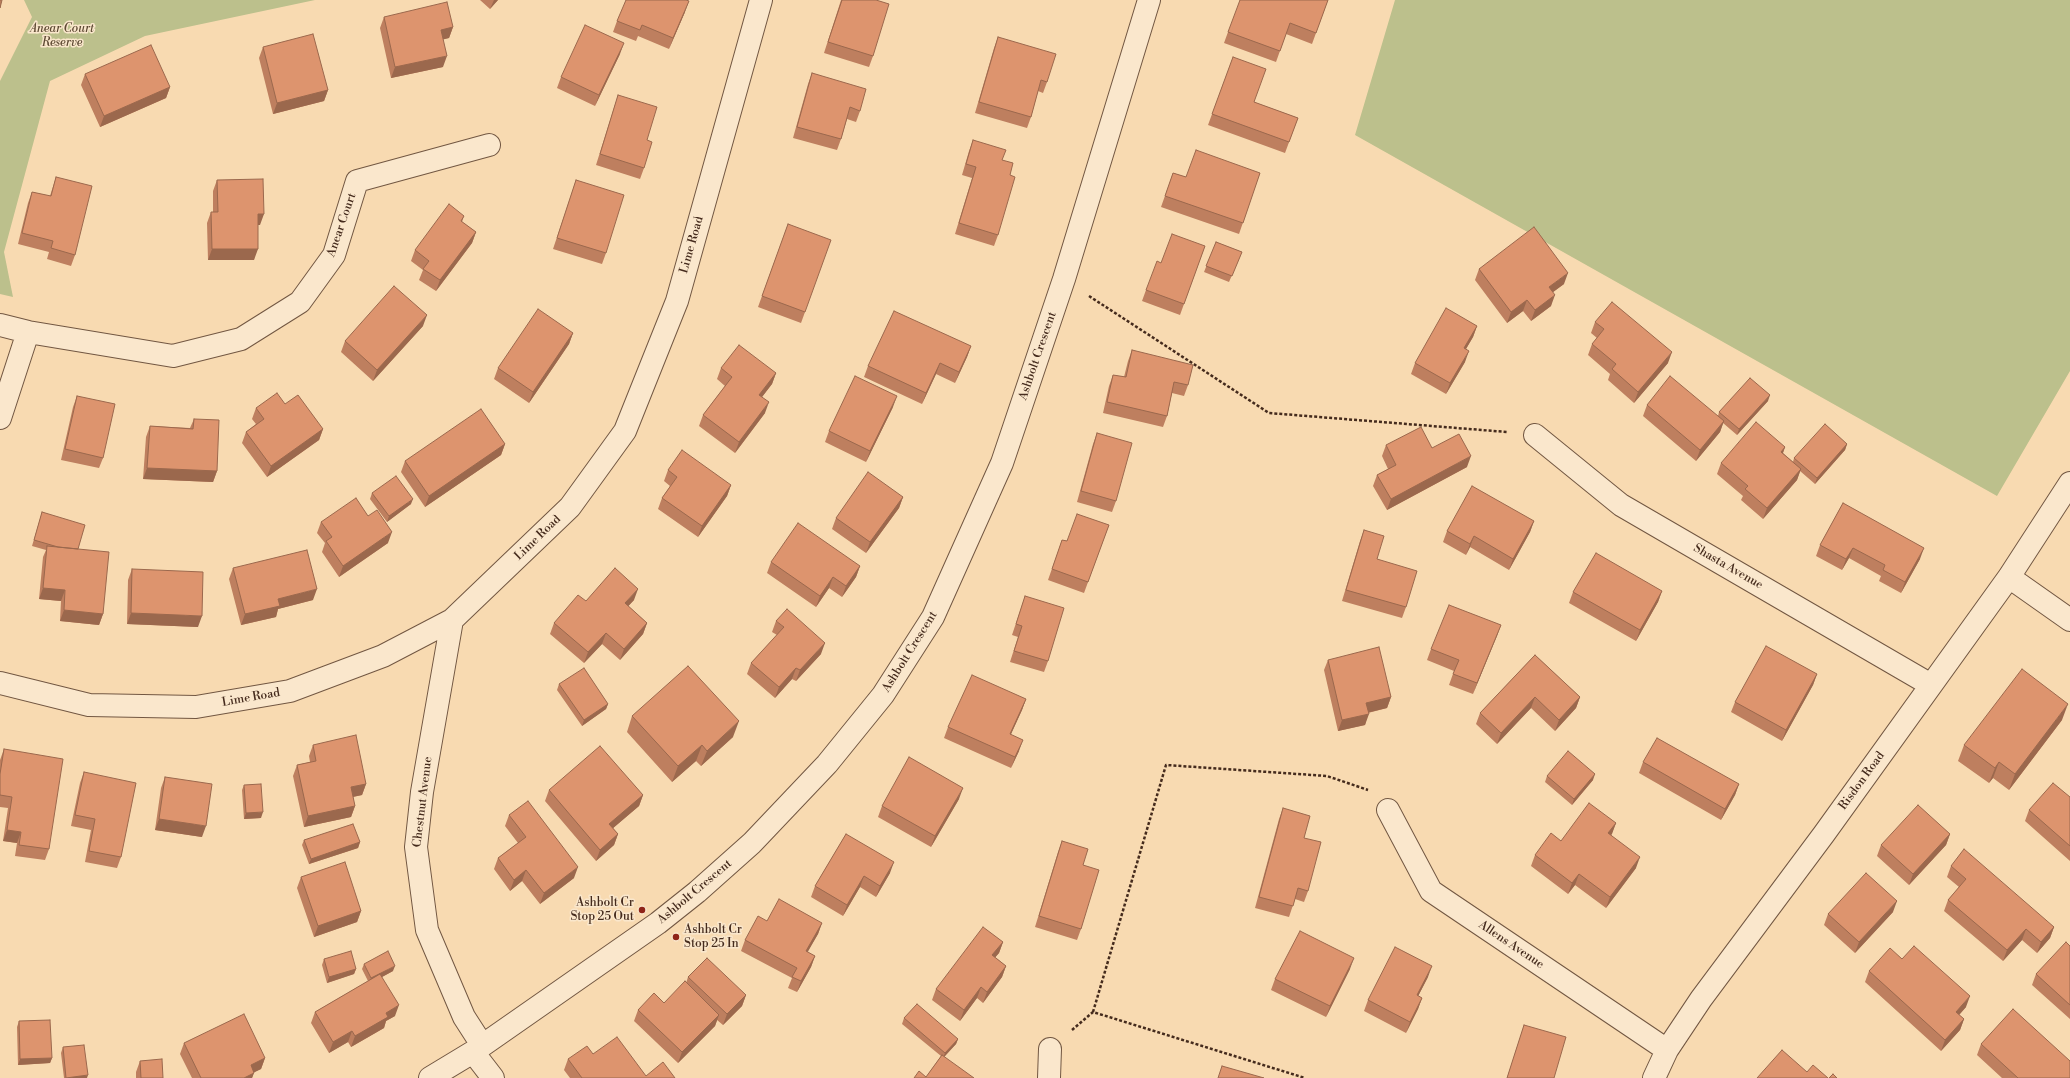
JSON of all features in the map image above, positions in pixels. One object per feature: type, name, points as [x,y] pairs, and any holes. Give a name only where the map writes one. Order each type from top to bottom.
[{"type":"street","name":"Lime Road","points":[[0,683],[89,705],[196,707],[290,691],[383,656],[452,620],[570,507],[625,431],[677,301],[761,0]]},
{"type":"street","name":"Ashbolt Crescent","points":[[430,1078],[477,1048],[658,923],[697,892],[752,843],[827,764],[883,695],[934,617],[1002,463],[1064,279],[1149,0]]},
{"type":"street","name":"Anear Court","points":[[0,325],[28,332],[173,356],[241,339],[300,302],[334,255],[357,181],[489,145]]},
{"type":"street","points":[[0,418],[28,332]]},
{"type":"street","name":"Shasta Avenue","points":[[1535,435],[1621,505],[1931,685]]},
{"type":"street","name":"Risdon Road","points":[[1654,1078],[1668,1050],[1748,935],[1824,834],[1931,685],[2008,577],[2070,485]]},
{"type":"street","points":[[2008,577],[2070,620]]},
{"type":"street","name":"Chestnut Avenue","points":[[452,620],[422,792],[416,847],[427,930],[477,1048],[493,1078]]},
{"type":"street","name":"Allens Avenue","points":[[1388,810],[1431,891],[1668,1050]]},
{"type":"street","points":[[1049,1078],[1050,1049]]},
{"type":"path","points":[[1064,279],[1269,413],[1535,435]]},
{"type":"path","points":[[1050,1049],[1093,1012],[1166,765],[1327,776],[1367,790],[1388,810]]},
{"type":"path","points":[[1093,1012],[1305,1078]]},
{"type":"green space","name":"Anear Court Reserve","points":[[24,0],[315,0],[145,36],[50,81],[4,252],[13,297],[0,294],[0,81],[32,17]]},
{"type":"green space","points":[[1395,0],[2070,0],[2070,371],[1997,496],[1355,135]]},
{"type":"building","points":[[626,0],[689,1],[673,38],[642,25],[640,30],[617,21]]},
{"type":"building","points":[[842,0],[876,0],[889,4],[873,56],[828,42]]},
{"type":"building","points":[[1240,0],[1328,0],[1316,33],[1290,23],[1280,51],[1228,32]]},
{"type":"building","points":[[447,2],[453,27],[441,30],[447,56],[395,67],[384,17]]},
{"type":"building","points":[[585,25],[624,43],[599,95],[561,77]]},
{"type":"building","points":[[313,34],[328,90],[277,103],[263,47]]},
{"type":"building","points":[[998,37],[1056,54],[1047,82],[1041,80],[1031,117],[979,102]]},
{"type":"building","points":[[151,45],[170,87],[104,116],[85,74]]},
{"type":"building","points":[[1233,57],[1266,69],[1254,102],[1298,118],[1289,142],[1212,114]]},
{"type":"building","points":[[812,73],[866,89],[860,111],[850,107],[841,139],[797,127]]},
{"type":"building","points":[[618,95],[657,107],[647,140],[652,142],[644,168],[600,154]]},
{"type":"building","points":[[973,140],[1006,150],[1002,160],[1013,163],[1010,175],[1015,177],[998,235],[959,223],[976,167],[966,164]]},
{"type":"building","points":[[1196,150],[1260,173],[1243,223],[1165,196],[1173,173],[1186,177]]},
{"type":"building","points":[[56,177],[92,186],[75,255],[51,248],[53,241],[22,233],[32,192],[51,196]]},
{"type":"building","points":[[263,179],[264,214],[258,214],[258,249],[212,249],[211,212],[218,212],[217,180]]},
{"type":"building","points":[[576,180],[624,195],[606,253],[557,238]]},
{"type":"building","points":[[449,204],[464,216],[461,221],[476,232],[440,280],[423,269],[429,261],[415,250]]},
{"type":"building","points":[[788,224],[831,240],[805,312],[762,296]]},
{"type":"building","points":[[1534,227],[1568,273],[1549,287],[1555,295],[1535,310],[1527,300],[1511,312],[1479,269]]},
{"type":"building","points":[[1172,234],[1205,246],[1184,304],[1146,290],[1157,261],[1161,263]]},
{"type":"building","points":[[1216,242],[1242,252],[1232,276],[1206,266]]},
{"type":"building","points":[[394,286],[427,315],[377,370],[345,341]]},
{"type":"building","points":[[1612,302],[1672,352],[1638,392],[1612,369],[1616,364],[1592,344],[1604,329],[1595,322]]},
{"type":"building","points":[[1446,308],[1477,326],[1464,348],[1469,351],[1450,383],[1415,363]]},
{"type":"building","points":[[538,309],[573,333],[533,392],[498,368]]},
{"type":"building","points":[[894,311],[971,346],[959,372],[940,363],[926,393],[868,366]]},
{"type":"building","points":[[739,345],[776,373],[759,395],[769,402],[739,442],[703,415],[732,377],[721,368]]},
{"type":"building","points":[[1132,350],[1193,365],[1188,385],[1174,382],[1167,416],[1107,402],[1113,375],[1126,377]]},
{"type":"building","points":[[855,376],[897,396],[870,451],[829,431]]},
{"type":"building","points":[[1670,376],[1724,421],[1700,450],[1647,405]]},
{"type":"building","points":[[1750,378],[1770,395],[1739,429],[1719,412]]},
{"type":"building","points":[[277,393],[285,404],[298,395],[323,429],[271,466],[246,432],[264,419],[256,408]]},
{"type":"building","points":[[77,396],[115,404],[103,458],[65,449]]},
{"type":"building","points":[[481,409],[505,444],[429,496],[405,461]]},
{"type":"building","points":[[194,419],[219,420],[217,471],[147,468],[150,426],[193,429]]},
{"type":"building","points":[[1756,422],[1785,447],[1781,452],[1801,469],[1767,508],[1745,489],[1748,486],[1721,463]]},
{"type":"building","points":[[1825,424],[1847,444],[1817,478],[1794,458]]},
{"type":"building","points":[[1421,427],[1432,448],[1459,434],[1471,456],[1391,499],[1377,475],[1396,465],[1386,445]]},
{"type":"building","points":[[1097,433],[1132,443],[1116,501],[1081,491]]},
{"type":"building","points":[[682,450],[731,485],[702,526],[662,498],[677,477],[668,470]]},
{"type":"building","points":[[868,472],[903,497],[870,542],[836,518]]},
{"type":"building","points":[[396,476],[413,499],[389,516],[372,493]]},
{"type":"building","points":[[1472,486],[1534,521],[1513,559],[1474,536],[1470,544],[1447,531]]},
{"type":"building","points":[[356,498],[368,516],[377,510],[392,532],[343,566],[326,541],[332,537],[321,522]]},
{"type":"building","points":[[1843,503],[1924,548],[1905,582],[1883,570],[1885,565],[1853,548],[1846,559],[1820,545]]},
{"type":"building","points":[[42,512],[85,525],[78,549],[58,547],[34,540]]},
{"type":"building","points":[[1077,514],[1109,525],[1088,582],[1052,569],[1062,540],[1067,541]]},
{"type":"building","points":[[798,523],[860,566],[846,586],[833,577],[820,596],[771,562]]},
{"type":"building","points":[[1364,530],[1384,536],[1377,559],[1417,571],[1406,607],[1346,590]]},
{"type":"building","points":[[47,546],[109,552],[103,614],[64,610],[65,590],[43,588]]},
{"type":"building","points":[[307,550],[317,589],[278,599],[280,606],[245,614],[233,568]]},
{"type":"building","points":[[1596,553],[1662,591],[1640,630],[1573,592]]},
{"type":"building","points":[[615,568],[638,589],[625,603],[647,623],[624,649],[606,633],[588,652],[554,623],[578,595],[586,601]]},
{"type":"building","points":[[132,569],[203,572],[202,616],[131,613]]},
{"type":"building","points":[[1025,596],[1064,608],[1048,661],[1014,651],[1022,626],[1016,624]]},
{"type":"building","points":[[1449,605],[1501,625],[1477,683],[1453,674],[1459,660],[1431,649]]},
{"type":"building","points":[[787,609],[825,643],[800,670],[796,668],[779,687],[751,663],[784,627],[776,621]]},
{"type":"building","points":[[1766,646],[1817,674],[1786,730],[1735,702]]},
{"type":"building","points":[[1379,647],[1391,697],[1366,703],[1369,714],[1342,720],[1328,660]]},
{"type":"building","points":[[1535,655],[1580,697],[1559,720],[1535,697],[1501,733],[1480,713]]},
{"type":"building","points":[[688,666],[739,721],[707,751],[702,745],[678,766],[632,716]]},
{"type":"building","points":[[584,668],[608,704],[584,720],[559,684]]},
{"type":"building","points":[[2022,669],[2068,704],[2015,774],[1999,762],[1995,768],[1964,745]]},
{"type":"building","points":[[972,675],[1026,699],[1010,734],[1023,740],[1015,757],[948,727]]},
{"type":"building","points":[[356,735],[366,784],[351,787],[355,806],[308,816],[297,765],[316,761],[313,745]]},
{"type":"building","points":[[1657,738],[1739,784],[1725,809],[1643,762]]},
{"type":"building","points":[[600,746],[643,795],[609,824],[618,834],[600,850],[549,790]]},
{"type":"building","points":[[4,749],[63,759],[49,849],[19,845],[21,832],[7,830],[12,797],[0,795],[0,774]]},
{"type":"building","points":[[1568,751],[1595,774],[1574,799],[1547,776]]},
{"type":"building","points":[[909,757],[963,788],[935,836],[882,806]]},
{"type":"building","points":[[84,772],[136,783],[121,857],[89,851],[95,819],[75,815]]},
{"type":"building","points":[[165,777],[212,784],[206,826],[159,819]]},
{"type":"building","points":[[2053,783],[2070,797],[2070,846],[2029,810]]},
{"type":"building","points":[[261,784],[263,812],[246,813],[244,785]]},
{"type":"building","points":[[528,801],[578,867],[544,893],[526,870],[514,880],[498,858],[526,837],[509,815]]},
{"type":"building","points":[[1589,803],[1616,823],[1608,833],[1640,857],[1610,897],[1579,874],[1572,883],[1535,855],[1551,833],[1561,841]]},
{"type":"building","points":[[1918,805],[1950,834],[1913,874],[1881,845]]},
{"type":"building","points":[[1283,808],[1310,816],[1304,838],[1321,842],[1308,891],[1298,888],[1293,906],[1259,897]]},
{"type":"building","points":[[353,824],[360,842],[311,859],[304,840]]},
{"type":"building","points":[[846,834],[894,862],[880,886],[864,876],[847,905],[815,886]]},
{"type":"building","points":[[1062,841],[1088,849],[1083,865],[1099,870],[1081,929],[1039,916]]},
{"type":"building","points":[[1964,849],[2054,927],[2041,942],[2026,929],[2007,950],[1948,900],[1966,879],[1951,866]]},
{"type":"building","points":[[345,862],[361,911],[318,926],[301,877]]},
{"type":"building","points":[[1866,873],[1897,901],[1859,942],[1828,914]]},
{"type":"building","points":[[779,899],[822,923],[806,951],[815,956],[801,981],[792,977],[797,968],[745,940],[758,916],[767,921]]},
{"type":"building","points":[[983,927],[1003,942],[992,955],[1006,966],[987,992],[981,987],[964,1010],[936,989]]},
{"type":"building","points":[[1300,931],[1354,958],[1330,1006],[1275,979]]},
{"type":"building","points":[[2066,942],[2070,946],[2070,1005],[2036,974]]},
{"type":"building","points":[[1914,946],[1970,996],[1956,1012],[1964,1019],[1945,1040],[1869,971],[1890,948],[1902,959]]},
{"type":"building","points":[[1395,947],[1432,966],[1417,995],[1422,998],[1410,1022],[1368,1000]]},
{"type":"building","points":[[351,951],[356,969],[329,977],[324,959]]},
{"type":"building","points":[[388,951],[395,966],[371,978],[364,964]]},
{"type":"building","points":[[707,958],[746,995],[727,1014],[688,977]]},
{"type":"building","points":[[380,974],[399,1005],[386,1013],[388,1017],[355,1036],[352,1031],[333,1042],[315,1012]]},
{"type":"building","points":[[685,981],[719,1015],[682,1052],[638,1010],[654,993],[664,1003]]},
{"type":"building","points":[[917,1004],[958,1039],[945,1053],[904,1018]]},
{"type":"building","points":[[2013,1009],[2070,1061],[2070,1078],[2018,1078],[1981,1044]]},
{"type":"building","points":[[244,1014],[265,1058],[251,1065],[254,1073],[244,1078],[201,1078],[184,1043]]},
{"type":"building","points":[[50,1020],[52,1058],[20,1059],[19,1021]]},
{"type":"building","points":[[1524,1025],[1566,1037],[1554,1078],[1507,1078]]},
{"type":"building","points":[[617,1037],[646,1076],[663,1062],[675,1078],[582,1078],[568,1059],[587,1046],[593,1054]]},
{"type":"building","points":[[84,1045],[88,1075],[66,1078],[63,1047]]},
{"type":"building","points":[[1782,1050],[1807,1072],[1813,1065],[1828,1078],[1757,1078]]},
{"type":"building","points":[[942,1055],[974,1078],[914,1078],[919,1071],[926,1077]]},
{"type":"building","points":[[162,1059],[163,1078],[141,1078],[140,1061]]},
{"type":"building","points":[[1222,1066],[1264,1078],[1218,1078]]},
{"type":"building","points":[[1833,1074],[1837,1078],[1829,1078]]},
{"type":"place","name":"Ashbolt Cr Stop 25 Out","points":[[642,910]]},
{"type":"place","name":"Ashbolt Cr Stop 25 In","points":[[676,937]]}]
